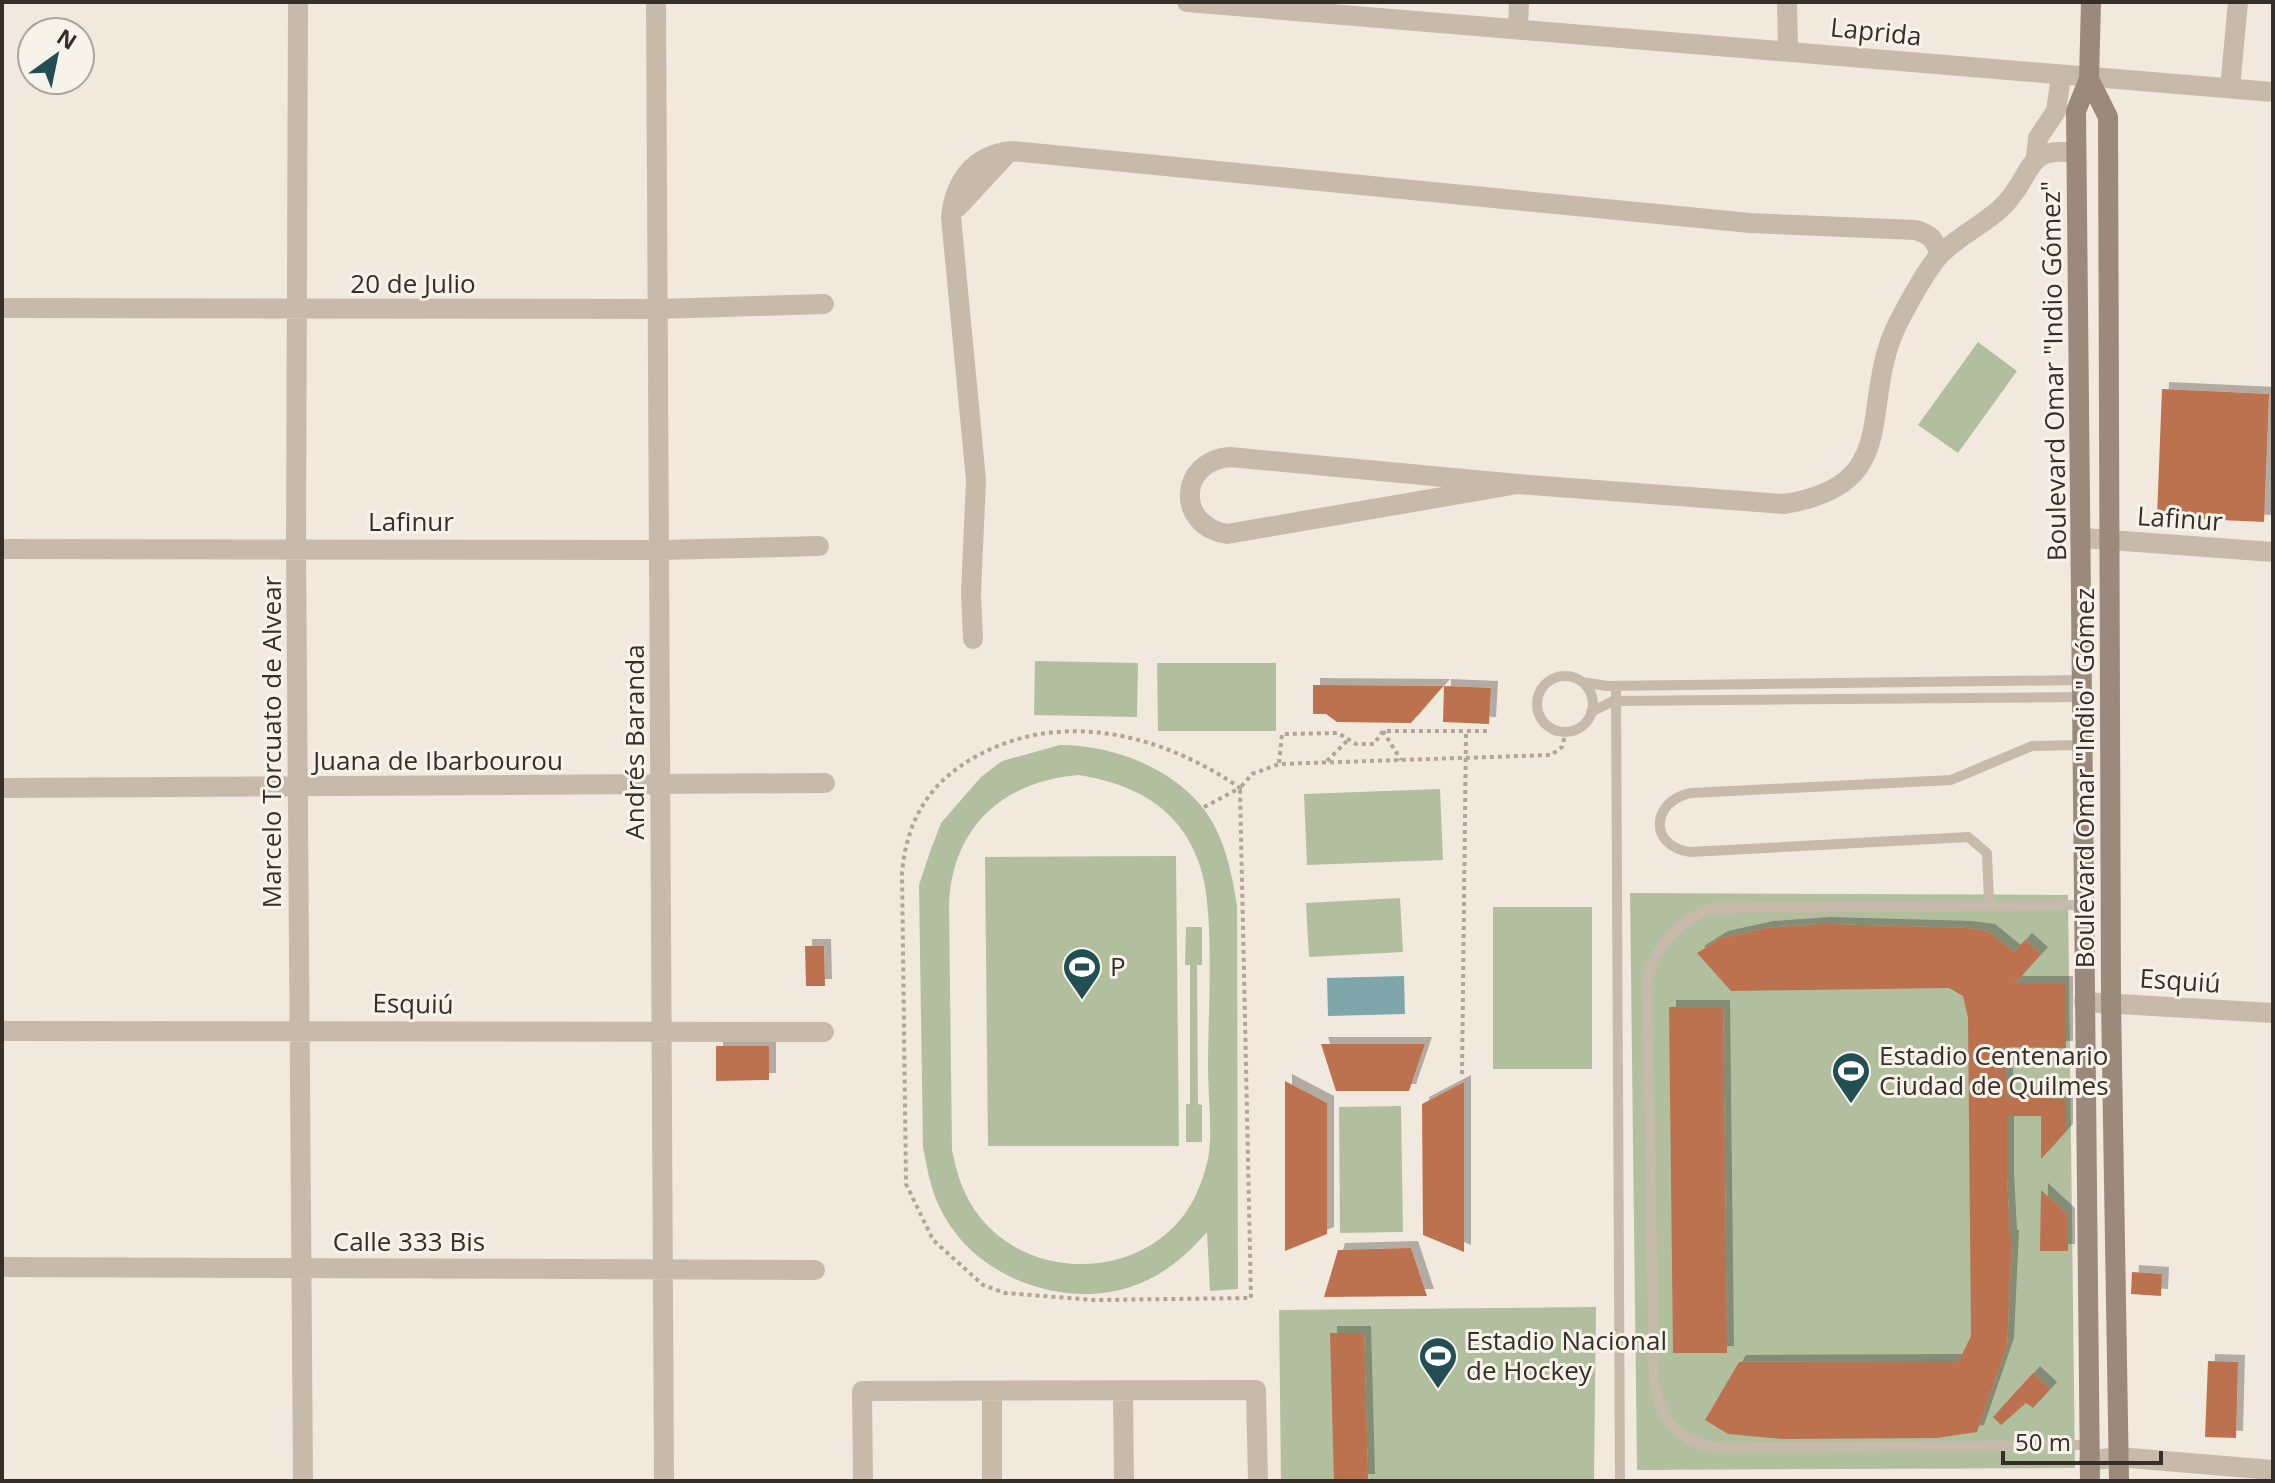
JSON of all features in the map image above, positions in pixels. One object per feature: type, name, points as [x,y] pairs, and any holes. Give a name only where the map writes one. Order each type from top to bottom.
[{"type":"main road","points":[[2089,79],[2091,2]]},
{"type":"main road","name":"Boulevard Omar \"Indio Gómez\"","points":[[2089,79],[2076,111],[2083,538],[2082,905],[2089,1462]]},
{"type":"main road","name":"Boulevard Omar \"Indio\" Gómez","points":[[2089,79],[2108,117],[2112,540],[2111,1002],[2119,1481]]},
{"type":"street","name":"Marcelo Torcuato de Alvear","points":[[298,2],[296,547],[303,1481]]},
{"type":"street","name":"Andrés Baranda","points":[[656,2],[664,1481]]},
{"type":"street","name":"Laprida","points":[[1187,2],[1788,49],[2089,79],[2273,92]]},
{"type":"street","points":[[1518,27],[1519,2]]},
{"type":"street","points":[[1787,2],[1788,49]]},
{"type":"street","points":[[2230,88],[2238,2]]},
{"type":"street","points":[[1518,484],[1227,534],[1203,524],[1192,512],[1190,496],[1199,471],[1209,462],[1230,457],[1518,484],[1784,504],[1813,499],[1845,484],[1862,466],[1870,448],[1875,404],[1898,324],[1940,255],[2005,205],[2036,156],[2038,138],[2056,111],[2061,76]]},
{"type":"street","points":[[2036,156],[2053,150],[2076,153]]},
{"type":"street","points":[[973,639],[971,593],[976,480],[951,217],[982,178],[1012,151],[1750,223],[1915,230],[1927,233],[1935,241],[1940,255]]},
{"type":"street","name":"20 de Julio","points":[[2,308],[297,311],[659,309],[824,304]]},
{"type":"street","name":"Lafinur","points":[[2083,538],[2273,552]]},
{"type":"street","name":"Lafinur","points":[[2,549],[296,547],[660,550],[819,546]]},
{"type":"street","name":"Juana de Ibarbourou","points":[[2,788],[825,783]]},
{"type":"street","name":"Esquiú","points":[[2084,1002],[2273,1013]]},
{"type":"street","name":"Esquiú","points":[[2,1031],[824,1032]]},
{"type":"street","name":"Calle 333 Bis","points":[[2,1267],[815,1270]]},
{"type":"street","points":[[863,1481],[862,1391],[1256,1390],[1258,1481]]},
{"type":"street","points":[[992,1392],[992,1481]]},
{"type":"street","points":[[1123,1392],[1124,1481]]},
{"type":"street","points":[[2089,1462],[2118,1457],[2273,1470]]},
{"type":"lane","points":[[1582,682],[1592,696],[1591,712],[1582,726],[1566,731],[1544,722],[1537,699],[1551,679],[1567,676],[1582,682],[1616,686],[2083,688]]},
{"type":"lane","points":[[1616,686],[1620,1481]]},
{"type":"lane","points":[[1591,712],[1616,701],[2083,688]]},
{"type":"lane","points":[[1989,903],[1987,853],[1968,837],[1690,852],[1677,850],[1666,841],[1660,826],[1662,809],[1675,796],[1691,793],[1951,780],[2032,746],[2083,745]]},
{"type":"lane","points":[[2082,905],[1989,903],[1713,908],[1694,914],[1664,942],[1652,959],[1647,979],[1657,1405],[1672,1427],[1703,1445],[1717,1448],[2089,1462]]},
{"type":"path","points":[[1077,729],[1125,737],[1171,750],[1214,770],[1240,788],[1251,1298],[1030,1297],[983,1285],[933,1240],[906,1184],[902,872],[907,832],[920,804],[963,763],[997,745],[1017,736],[1077,729]]},
{"type":"path","points":[[1383,731],[1490,731]]},
{"type":"path","points":[[1279,764],[1282,734],[1338,733],[1348,740],[1374,744],[1383,731]]},
{"type":"path","points":[[1383,731],[1401,760]]},
{"type":"path","points":[[1462,1074],[1466,731]]},
{"type":"path","points":[[1204,807],[1240,788],[1252,774],[1279,764],[1551,755],[1562,747],[1566,731]]},
{"type":"path","points":[[1327,762],[1348,740]]},
{"type":"green space","points":[[1978,342],[2017,371],[1958,453],[1918,425]]},
{"type":"green space","points":[[1035,661],[1138,663],[1137,717],[1034,715]]},
{"type":"green space","points":[[1157,663],[1276,663],[1276,731],[1158,731]]},
{"type":"green space","points":[[1060,745],[1101,749],[1141,762],[1160,771],[1193,796],[1206,812],[1223,845],[1237,905],[1238,1289],[1210,1291],[1207,1232],[1174,1264],[1133,1286],[1106,1293],[1077,1294],[1049,1290],[1021,1282],[973,1252],[954,1231],[939,1206],[923,1147],[919,885],[941,823],[981,777],[1002,761]],"holes":[[[1079,775],[1134,791],[1169,815],[1191,845],[1200,866],[1209,924],[1210,1126],[1208,1159],[1202,1179],[1194,1199],[1175,1226],[1150,1245],[1122,1258],[1091,1264],[1060,1262],[1030,1254],[1002,1239],[979,1216],[961,1184],[952,1150],[949,905],[952,877],[960,853],[971,831],[987,813],[1005,798],[1027,787]]]},
{"type":"green space","points":[[1440,789],[1443,860],[1307,865],[1304,794]]},
{"type":"green space","name":"P","points":[[1176,856],[1179,1146],[988,1146],[985,857]]},
{"type":"green space","name":"Estadio Centenario Ciudad de Quilmes","points":[[1630,893],[2068,895],[2075,1468],[1637,1470]]},
{"type":"green space","points":[[1400,898],[1403,952],[1309,957],[1306,903]]},
{"type":"green space","points":[[1493,907],[1592,907],[1592,1069],[1493,1069]]},
{"type":"green space","points":[[1186,927],[1202,927],[1202,965],[1197,965],[1198,1104],[1202,1105],[1202,1142],[1186,1142],[1186,1104],[1190,1104],[1190,965],[1185,965]]},
{"type":"green space","points":[[1401,1106],[1403,1232],[1340,1233],[1339,1107]]},
{"type":"green space","name":"Estadio Nacional de Hockey","points":[[1596,1307],[1594,1481],[1281,1481],[1279,1310]]},
{"type":"water","points":[[1404,976],[1405,1014],[1328,1016],[1327,978]]},
{"type":"building","points":[[2162,389],[2269,394],[2264,522],[2157,517]]},
{"type":"building","points":[[1313,685],[1443,686],[1411,723],[1337,722],[1326,714],[1313,714]]},
{"type":"building","points":[[1444,686],[1491,688],[1489,724],[1443,722]]},
{"type":"building","points":[[1823,924],[1988,931],[2014,952],[2025,940],[2041,954],[2015,983],[2066,983],[2066,1048],[2003,1047],[2008,1097],[2066,1099],[2066,1131],[2041,1159],[2041,1116],[2007,1116],[2007,1180],[2012,1237],[2007,1345],[1977,1432],[1937,1438],[1782,1439],[1728,1434],[1705,1420],[1739,1362],[1959,1361],[1971,1336],[1968,1018],[1963,996],[1949,988],[1731,991],[1697,953],[1721,938],[1766,928]]},
{"type":"building","points":[[805,946],[824,946],[825,986],[806,986]]},
{"type":"building","points":[[1669,1007],[1723,1007],[1727,1353],[1673,1353]]},
{"type":"building","points":[[1321,1044],[1425,1044],[1409,1091],[1336,1091]]},
{"type":"building","points":[[716,1046],[769,1046],[769,1080],[716,1081]]},
{"type":"building","points":[[1285,1081],[1327,1103],[1327,1234],[1285,1251]]},
{"type":"building","points":[[1464,1082],[1464,1252],[1423,1235],[1422,1104]]},
{"type":"building","points":[[2041,1190],[2068,1215],[2068,1251],[2040,1251]]},
{"type":"building","points":[[1411,1248],[1427,1296],[1324,1297],[1338,1250]]},
{"type":"building","points":[[2132,1272],[2162,1274],[2161,1296],[2131,1294]]},
{"type":"building","points":[[1330,1333],[1364,1333],[1368,1481],[1334,1481]]},
{"type":"building","points":[[2208,1361],[2238,1362],[2236,1438],[2205,1437]]},
{"type":"building","points":[[2033,1373],[2050,1389],[2033,1408],[2026,1403],[2001,1425],[1993,1417]]},
{"type":"place","name":"P","points":[[1082,1001]]},
{"type":"place","name":"Estadio Centenario Ciudad de Quilmes","points":[[1851,1105]]},
{"type":"place","name":"Estadio Nacional de Hockey","points":[[1438,1390]]}]
